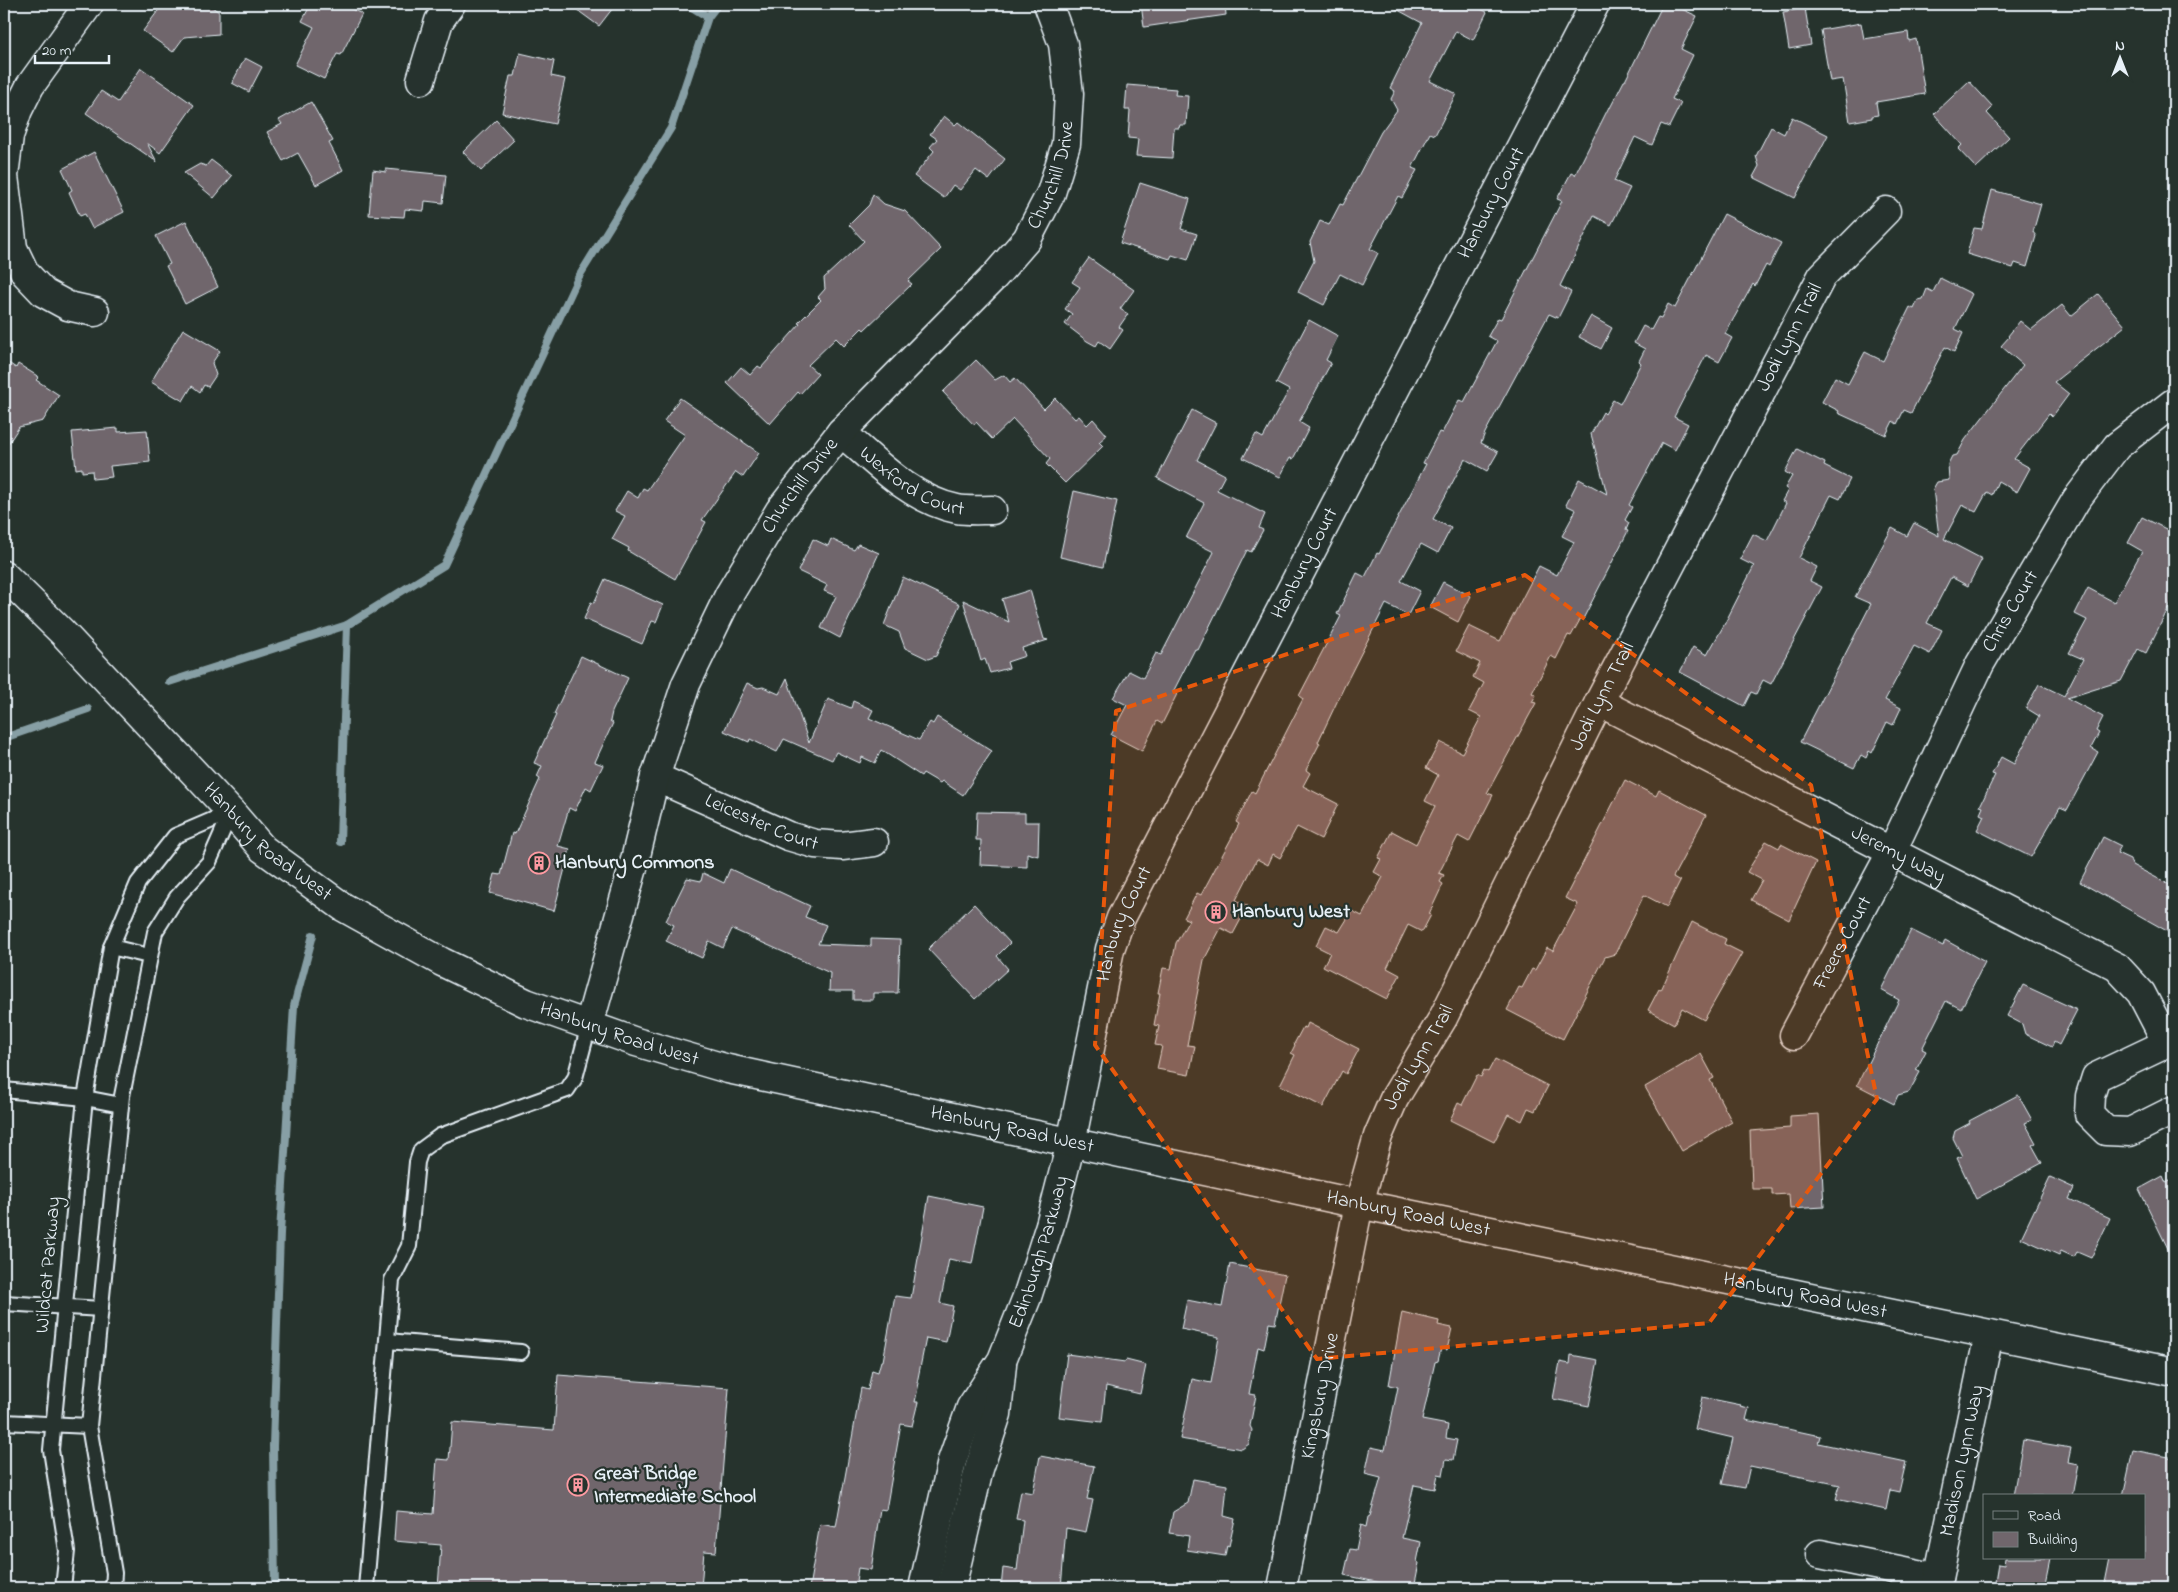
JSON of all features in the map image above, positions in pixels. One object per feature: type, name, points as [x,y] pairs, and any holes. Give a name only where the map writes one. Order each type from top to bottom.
[{"type":"street","points":[[89,4],[30,86],[18,110],[9,136],[4,186],[8,249],[25,273],[44,293],[68,306],[95,312]]},
{"type":"street","points":[[421,80],[439,21],[451,4]]},
{"type":"street","name":"Churchill Drive","points":[[590,1024],[634,864],[654,777],[686,684],[728,595],[780,510],[841,432],[1005,264],[1027,238],[1051,193],[1066,144],[1069,94],[1063,44],[1048,4]]},
{"type":"street","name":"Hanbury Court","points":[[1071,1143],[1110,949],[1121,918],[1596,4]]},
{"type":"street","name":"Jodi Lynn Trail","points":[[1358,1204],[1378,1136],[1394,1099],[1443,1018],[1599,702],[1822,276],[1886,211]]},
{"type":"street","name":"Chris Court","points":[[1892,851],[1980,664],[2076,500],[2117,446],[2173,404]]},
{"type":"street","name":"Wexford Court","points":[[841,432],[897,479],[925,499],[957,509],[992,510]]},
{"type":"street","name":"Hanbury Road West","points":[[4,575],[62,632],[231,812],[263,849],[343,907],[442,962],[526,1003],[590,1024],[636,1042],[728,1069],[1358,1204],[2174,1372]]},
{"type":"street","name":"Jeremy Way","points":[[1599,702],[2117,967],[2142,993],[2170,1042],[2096,1077],[2090,1096],[2089,1114],[2106,1131],[2130,1132],[2174,1110]]},
{"type":"street","name":"Leicester Court","points":[[654,777],[788,836],[824,845],[842,846],[874,842]]},
{"type":"street","name":"Freers Court","points":[[1794,1035],[1892,851]]},
{"type":"street","name":"Edinburgh Parkway","points":[[922,1588],[952,1461],[970,1407],[1002,1360],[1027,1297],[1050,1225],[1071,1143]]},
{"type":"street","name":"Kingsbury Drive","points":[[1282,1588],[1358,1204]]},
{"type":"street","name":"Madison Lynn Way","points":[[1937,1583],[1989,1334]]},
{"type":"street","name":"Edinburgh Parkway","points":[[952,1588],[967,1515],[979,1469],[997,1414],[1002,1360]]},
{"type":"street","points":[[940,1510],[967,1515]]},
{"type":"street","points":[[1820,1554],[1937,1583]]},
{"type":"lane","name":"Wildcat Parkway","points":[[63,1588],[67,1551],[51,1450],[85,1098],[111,947],[138,883],[175,836],[231,812]]},
{"type":"lane","points":[[113,1588],[114,1573],[89,1426],[121,1105],[155,932],[177,897],[209,862],[231,812]]},
{"type":"lane","points":[[111,947],[149,956]]},
{"type":"lane","points":[[366,1588],[392,1280],[409,1246],[417,1162],[421,1150],[440,1136],[567,1090],[575,1078],[590,1024]]},
{"type":"lane","points":[[4,1090],[85,1098],[121,1105]]},
{"type":"lane","points":[[4,1303],[100,1309]]},
{"type":"lane","points":[[387,1340],[521,1352]]},
{"type":"lane","points":[[4,1422],[89,1426]]},
{"type":"highlighted area","points":[[1525,575],[1811,785],[1877,1099],[1709,1323],[1317,1359],[1095,1045],[1116,711]]},
{"type":"building","points":[[163,4],[208,4],[219,12],[219,34],[184,37],[173,52],[143,31]]},
{"type":"building","points":[[311,4],[341,4],[362,14],[341,55],[337,54],[324,79],[295,65],[314,27],[302,21]]},
{"type":"building","points":[[569,4],[616,4],[599,26]]},
{"type":"building","points":[[1141,4],[1225,4],[1226,15],[1144,27]]},
{"type":"building","points":[[1387,4],[1471,4],[1487,12],[1473,40],[1456,31],[1430,81],[1456,94],[1435,135],[1430,133],[1412,168],[1417,170],[1402,198],[1398,196],[1370,249],[1378,253],[1362,285],[1340,274],[1324,305],[1298,292],[1314,261],[1310,242],[1320,221],[1329,225],[1340,204],[1343,205],[1381,132],[1397,110],[1391,99],[1395,91],[1390,88],[1422,23]]},
{"type":"building","points":[[1663,4],[1671,4],[1697,16],[1681,49],[1693,55],[1672,99],[1681,103],[1669,127],[1661,124],[1652,145],[1635,137],[1614,181],[1630,188],[1611,225],[1594,216],[1560,286],[1571,292],[1558,318],[1549,314],[1485,433],[1481,443],[1498,452],[1487,471],[1465,459],[1433,519],[1451,528],[1438,553],[1421,544],[1401,581],[1420,591],[1408,615],[1386,604],[1344,687],[1306,770],[1310,773],[1303,786],[1338,804],[1321,839],[1297,827],[1280,858],[1273,854],[1268,865],[1257,859],[1236,900],[1248,906],[1233,934],[1221,928],[1204,960],[1187,1045],[1195,1046],[1189,1075],[1157,1069],[1162,1046],[1155,1045],[1159,1026],[1154,1025],[1160,993],[1158,993],[1163,968],[1171,969],[1176,943],[1189,920],[1184,918],[1197,893],[1201,895],[1239,824],[1236,822],[1252,791],[1255,793],[1303,699],[1299,696],[1341,616],[1337,614],[1357,573],[1365,577],[1377,553],[1379,554],[1426,464],[1423,463],[1439,432],[1442,433],[1459,400],[1464,402],[1497,341],[1488,336],[1498,318],[1501,319],[1562,201],[1557,199],[1571,173],[1575,175]]},
{"type":"building","points":[[1805,8],[1811,45],[1789,49],[1783,12]]},
{"type":"building","points":[[1861,23],[1864,39],[1908,32],[1909,41],[1916,39],[1925,94],[1876,102],[1878,115],[1850,122],[1843,79],[1830,81],[1821,30]]},
{"type":"building","points":[[520,53],[554,61],[551,76],[565,79],[555,124],[502,113],[510,76],[515,76]]},
{"type":"building","points":[[245,58],[262,67],[249,92],[232,83]]},
{"type":"building","points":[[141,68],[194,105],[160,153],[147,143],[157,162],[86,113],[101,91],[118,102]]},
{"type":"building","points":[[1969,81],[1993,107],[1987,113],[2009,137],[1976,168],[1958,149],[1962,145],[1934,114]]},
{"type":"building","points":[[1127,85],[1176,89],[1175,95],[1188,96],[1186,125],[1174,128],[1172,158],[1136,156],[1138,139],[1128,138],[1130,110],[1125,110]]},
{"type":"building","points":[[311,102],[333,141],[329,143],[343,170],[316,185],[298,153],[283,161],[267,132],[282,124],[279,120]]},
{"type":"building","points":[[944,116],[955,125],[958,122],[1005,159],[989,180],[976,170],[960,190],[953,185],[944,198],[914,176],[934,151],[930,147],[937,139],[930,134]]},
{"type":"building","points":[[1792,117],[1828,135],[1795,198],[1753,177],[1759,166],[1756,156],[1771,127],[1784,134]]},
{"type":"building","points":[[496,120],[514,140],[481,171],[463,152]]},
{"type":"building","points":[[94,152],[124,212],[92,228],[85,214],[80,216],[69,192],[72,190],[62,169]]},
{"type":"building","points":[[211,160],[232,176],[214,198],[184,173],[200,164],[206,166]]},
{"type":"building","points":[[386,169],[446,175],[443,203],[425,201],[424,211],[405,209],[404,217],[369,215],[373,170],[386,172]]},
{"type":"building","points":[[1140,183],[1190,199],[1181,229],[1197,234],[1188,260],[1172,255],[1170,259],[1120,243]]},
{"type":"building","points":[[1992,190],[2041,204],[2033,232],[2036,236],[2027,267],[2015,263],[2013,268],[1967,254],[1974,228],[1982,229]]},
{"type":"building","points":[[873,194],[884,204],[905,211],[941,249],[908,281],[912,284],[864,330],[862,328],[844,346],[836,338],[808,365],[818,374],[800,394],[798,392],[770,424],[727,383],[741,367],[750,375],[758,366],[761,368],[800,324],[798,323],[821,300],[818,297],[825,289],[824,278],[864,241],[849,225],[869,205]]},
{"type":"building","points":[[1724,214],[1781,243],[1769,267],[1766,265],[1755,286],[1753,284],[1725,334],[1732,338],[1719,362],[1706,355],[1674,417],[1688,424],[1675,450],[1662,443],[1629,505],[1632,507],[1625,520],[1629,523],[1626,530],[1628,531],[1583,619],[1581,618],[1571,636],[1568,635],[1556,659],[1551,656],[1532,693],[1536,695],[1532,702],[1536,703],[1487,793],[1493,795],[1469,842],[1458,836],[1439,873],[1444,875],[1440,882],[1443,884],[1422,932],[1408,925],[1387,968],[1400,975],[1387,999],[1323,966],[1330,953],[1316,946],[1326,926],[1339,932],[1352,911],[1362,916],[1383,877],[1374,872],[1381,859],[1378,858],[1392,831],[1416,844],[1435,806],[1425,801],[1438,775],[1426,768],[1440,742],[1462,753],[1481,717],[1469,711],[1484,683],[1473,677],[1480,663],[1456,651],[1469,626],[1500,641],[1539,566],[1557,575],[1574,542],[1562,536],[1576,510],[1566,505],[1579,479],[1607,494],[1591,434],[1603,412],[1605,414],[1613,400],[1620,404],[1641,363],[1639,361],[1645,349],[1634,343],[1643,326],[1651,330],[1658,317],[1661,318],[1668,304],[1675,308]]},
{"type":"building","points":[[186,221],[218,287],[185,304],[166,266],[170,264],[156,236]]},
{"type":"building","points":[[1089,258],[1134,290],[1120,309],[1128,314],[1119,327],[1123,330],[1110,349],[1099,341],[1096,346],[1087,341],[1065,324],[1072,314],[1065,309],[1080,287],[1072,282]]},
{"type":"building","points":[[1940,278],[1972,294],[1955,329],[1963,333],[1954,352],[1945,347],[1911,413],[1904,410],[1897,424],[1893,421],[1886,435],[1838,413],[1839,411],[1822,402],[1835,377],[1848,384],[1865,352],[1883,361],[1910,307],[1914,309],[1918,300],[1923,299],[1927,289],[1933,292]]},
{"type":"building","points":[[2098,294],[2125,326],[2054,382],[2069,394],[2052,417],[2049,414],[2014,459],[2030,468],[2017,492],[1998,481],[1992,495],[1987,492],[1976,512],[1962,505],[1944,539],[1982,559],[1968,586],[1951,577],[1927,623],[1942,630],[1930,654],[1914,646],[1885,700],[1901,708],[1893,725],[1887,722],[1872,753],[1869,751],[1866,758],[1861,755],[1854,768],[1800,742],[1871,604],[1855,597],[1892,528],[1907,536],[1914,523],[1939,536],[1933,489],[1937,482],[1949,480],[1948,464],[1952,456],[1957,455],[1965,440],[2023,365],[2001,346],[2020,321],[2031,330],[2062,305],[2071,316]]},
{"type":"building","points":[[1591,316],[1612,328],[1601,349],[1579,337]]},
{"type":"building","points":[[1309,320],[1338,336],[1326,360],[1331,363],[1299,422],[1309,428],[1293,459],[1290,458],[1280,477],[1243,458],[1256,434],[1263,438],[1289,390],[1276,383]]},
{"type":"building","points":[[183,329],[220,351],[212,363],[216,375],[208,387],[204,385],[200,392],[192,386],[183,401],[151,382]]},
{"type":"building","points":[[4,360],[16,368],[18,364],[39,377],[36,380],[59,395],[43,421],[19,427],[4,450]]},
{"type":"building","points":[[976,360],[995,380],[1004,375],[1010,382],[1015,378],[1044,409],[1055,398],[1075,419],[1079,416],[1087,425],[1093,419],[1107,435],[1099,442],[1103,446],[1065,483],[1046,464],[1050,459],[1013,419],[992,439],[976,422],[974,425],[943,392]]},
{"type":"building","points":[[680,398],[759,453],[743,477],[736,472],[702,520],[706,522],[675,579],[628,551],[629,548],[612,539],[625,516],[615,511],[627,491],[638,498],[643,488],[647,490],[685,435],[664,421]]},
{"type":"building","points":[[1192,410],[1216,423],[1197,460],[1225,475],[1217,490],[1265,514],[1259,528],[1263,530],[1251,552],[1247,550],[1198,650],[1195,649],[1173,692],[1177,694],[1162,724],[1157,721],[1142,751],[1111,735],[1127,705],[1113,698],[1129,671],[1143,678],[1156,653],[1161,655],[1214,552],[1186,538],[1204,503],[1157,478]]},
{"type":"building","points":[[118,428],[118,432],[147,430],[150,462],[110,466],[112,477],[93,479],[92,471],[82,472],[82,468],[76,469],[72,432]]},
{"type":"building","points":[[1797,449],[1825,463],[1824,466],[1850,479],[1840,499],[1831,495],[1799,558],[1817,567],[1810,581],[1822,587],[1771,684],[1763,680],[1756,694],[1751,692],[1744,706],[1680,672],[1693,647],[1707,655],[1724,625],[1754,566],[1740,559],[1753,534],[1767,541],[1786,503],[1782,501],[1788,490],[1785,488],[1792,476],[1785,472]]},
{"type":"building","points":[[1074,491],[1117,501],[1103,567],[1060,557]]},
{"type":"building","points":[[2142,517],[2174,533],[2174,597],[2146,653],[2138,649],[2121,681],[2067,698],[2103,717],[2096,731],[2099,733],[2091,748],[2098,752],[2067,810],[2060,807],[2031,857],[1977,830],[1984,816],[1980,814],[1983,807],[1980,806],[1995,775],[1992,774],[2001,757],[2014,764],[2039,716],[2026,708],[2039,684],[2064,696],[2083,659],[2069,653],[2087,620],[2075,614],[2088,588],[2114,602],[2142,551],[2128,543]]},
{"type":"building","points":[[813,539],[828,546],[831,539],[854,550],[858,544],[879,553],[840,638],[821,628],[836,596],[824,591],[827,585],[798,571]]},
{"type":"building","points":[[903,577],[960,604],[936,656],[928,659],[905,648],[899,632],[884,625]]},
{"type":"building","points":[[605,579],[663,605],[656,622],[652,621],[642,644],[584,619],[591,602],[594,603]]},
{"type":"building","points":[[1443,582],[1471,596],[1458,622],[1430,607]]},
{"type":"building","points":[[1030,590],[1044,639],[1048,640],[1022,648],[1025,656],[1007,662],[1009,668],[990,673],[985,659],[981,661],[963,600],[1009,622],[1002,599]]},
{"type":"building","points":[[581,656],[628,678],[612,712],[610,721],[613,723],[595,762],[603,765],[591,790],[586,787],[575,811],[569,808],[558,846],[570,849],[554,911],[490,893],[495,874],[501,875],[512,833],[515,834],[540,779],[537,777],[542,766],[534,763]]},
{"type":"building","points":[[787,678],[809,743],[828,699],[851,708],[853,701],[873,710],[869,718],[919,740],[930,722],[933,724],[937,717],[992,751],[963,795],[942,781],[940,783],[923,773],[921,776],[881,750],[875,763],[862,757],[860,763],[836,752],[832,760],[784,739],[777,752],[750,739],[749,742],[724,731],[747,683],[779,694]]},
{"type":"building","points":[[1625,780],[1656,796],[1659,790],[1706,815],[1673,877],[1680,881],[1667,907],[1644,895],[1615,954],[1605,957],[1563,1039],[1507,1010],[1519,987],[1522,988],[1532,969],[1535,970],[1547,948],[1553,951],[1578,904],[1565,898]]},
{"type":"building","points":[[977,812],[1025,813],[1025,822],[1039,822],[1038,856],[1027,853],[1027,867],[980,865],[981,840],[976,840]]},
{"type":"building","points":[[2103,837],[2121,846],[2117,853],[2130,859],[2132,865],[2174,887],[2174,935],[2080,882]]},
{"type":"building","points":[[1766,841],[1779,848],[1781,844],[1816,862],[1789,920],[1751,900],[1762,880],[1747,872]]},
{"type":"building","points":[[730,869],[810,906],[805,917],[826,925],[818,944],[871,946],[871,939],[900,940],[898,993],[873,993],[873,1000],[853,1000],[853,991],[829,991],[830,973],[732,929],[723,948],[709,941],[702,958],[666,941],[674,925],[666,921],[687,878],[701,881],[703,873],[724,883]]},
{"type":"building","points":[[974,904],[1010,943],[997,956],[1008,969],[975,999],[928,949]]},
{"type":"building","points":[[1692,922],[1726,939],[1724,944],[1742,953],[1704,1020],[1682,1008],[1674,1024],[1648,1010],[1659,989],[1661,990]]},
{"type":"building","points":[[1911,930],[1943,946],[1945,940],[1985,962],[1961,1009],[1946,1001],[1922,1049],[1926,1051],[1916,1070],[1920,1072],[1909,1092],[1898,1095],[1894,1104],[1857,1085],[1899,1000],[1881,990]]},
{"type":"building","points":[[2023,985],[2077,1010],[2059,1045],[2054,1042],[2052,1047],[2025,1034],[2022,1024],[2007,1016]]},
{"type":"building","points":[[1308,1023],[1359,1049],[1346,1074],[1342,1071],[1323,1107],[1280,1085],[1295,1055],[1291,1053],[1294,1044],[1303,1027],[1306,1028]]},
{"type":"building","points":[[1701,1054],[1714,1078],[1710,1080],[1732,1122],[1682,1151],[1645,1087]]},
{"type":"building","points":[[1495,1059],[1548,1086],[1535,1111],[1528,1108],[1522,1121],[1508,1114],[1494,1142],[1450,1120],[1458,1103],[1462,1105],[1477,1075],[1481,1077],[1484,1070],[1488,1072]]},
{"type":"building","points":[[2018,1095],[2032,1120],[2025,1123],[2036,1143],[2032,1145],[2042,1163],[1976,1199],[1957,1158],[1962,1156],[1953,1138],[1955,1131],[1970,1123],[1969,1121]]},
{"type":"building","points":[[1819,1114],[1824,1207],[1790,1209],[1789,1194],[1772,1195],[1772,1189],[1752,1189],[1750,1131],[1790,1128],[1790,1116]]},
{"type":"building","points":[[2163,1176],[2166,1183],[2174,1179],[2174,1261],[2139,1189]]},
{"type":"building","points":[[2050,1177],[2074,1188],[2069,1199],[2110,1218],[2091,1258],[2077,1252],[2074,1257],[2061,1251],[2059,1255],[2021,1238]]},
{"type":"building","points":[[929,1196],[983,1207],[972,1264],[949,1259],[940,1303],[953,1306],[946,1342],[926,1338],[917,1383],[919,1383],[915,1402],[918,1402],[912,1426],[901,1424],[886,1510],[880,1509],[871,1570],[858,1568],[855,1588],[809,1588],[820,1524],[836,1527],[861,1388],[868,1390],[872,1370],[878,1372],[881,1361],[883,1361],[895,1296],[911,1298]]},
{"type":"building","points":[[1230,1264],[1285,1275],[1275,1324],[1269,1323],[1264,1349],[1258,1347],[1249,1394],[1256,1395],[1250,1426],[1252,1430],[1249,1444],[1242,1449],[1180,1439],[1192,1379],[1211,1383],[1219,1337],[1181,1329],[1187,1300],[1222,1307]]},
{"type":"building","points":[[1402,1312],[1439,1321],[1438,1325],[1452,1328],[1447,1350],[1441,1348],[1438,1361],[1435,1362],[1422,1420],[1448,1425],[1446,1438],[1457,1440],[1453,1460],[1446,1459],[1443,1475],[1438,1474],[1435,1489],[1414,1485],[1402,1538],[1421,1542],[1414,1588],[1404,1588],[1344,1575],[1350,1549],[1356,1550],[1361,1525],[1366,1527],[1381,1478],[1365,1474],[1371,1447],[1385,1450],[1398,1387],[1389,1385]]},
{"type":"building","points":[[1067,1354],[1125,1362],[1126,1360],[1146,1365],[1140,1394],[1106,1386],[1102,1422],[1059,1417]]},
{"type":"building","points":[[1571,1355],[1598,1360],[1589,1406],[1553,1399],[1560,1362],[1570,1364]]},
{"type":"building","name":"Great Bridge Intermediate School","points":[[558,1375],[729,1388],[716,1552],[704,1551],[701,1588],[438,1588],[441,1545],[394,1541],[396,1511],[433,1514],[437,1459],[449,1460],[452,1422],[554,1430]]},
{"type":"building","points":[[1702,1397],[1749,1408],[1746,1420],[1820,1436],[1818,1443],[1906,1462],[1899,1492],[1890,1490],[1886,1510],[1836,1499],[1840,1485],[1750,1466],[1745,1488],[1722,1484],[1733,1438],[1695,1429]]},
{"type":"building","points":[[2023,1440],[2071,1448],[2068,1462],[2078,1464],[2072,1494],[2013,1494]]},
{"type":"building","points":[[2133,1450],[2174,1458],[2174,1575],[2172,1588],[2104,1588],[2110,1560],[2146,1560],[2146,1494],[2123,1494]]},
{"type":"building","points":[[1040,1456],[1094,1466],[1087,1499],[1093,1500],[1086,1532],[1066,1528],[1061,1588],[1001,1588],[1003,1568],[1017,1570],[1023,1520],[1016,1519],[1021,1491],[1033,1493]]},
{"type":"building","points":[[1193,1479],[1227,1485],[1224,1516],[1235,1519],[1225,1556],[1187,1550],[1189,1536],[1169,1533],[1173,1512],[1188,1503]]},
{"type":"building","points":[[2005,1560],[2050,1560],[2044,1588],[1994,1588],[1998,1564],[2004,1565]]},
{"type":"waterway","points":[[687,4],[708,17]]},
{"type":"waterway","points":[[169,682],[347,625],[444,565],[578,278],[671,128],[708,17],[718,4]]},
{"type":"waterway","points":[[340,842],[347,625]]},
{"type":"waterway","points":[[4,738],[88,709]]},
{"type":"waterway","points":[[275,1588],[273,1446],[280,1233],[294,1006],[313,935]]},
{"type":"place","name":"Hanbury Commons","points":[[539,863]]},
{"type":"place","name":"Hanbury West","points":[[1216,912]]},
{"type":"place","name":"Great Bridge Intermediate School","points":[[578,1485]]}]
